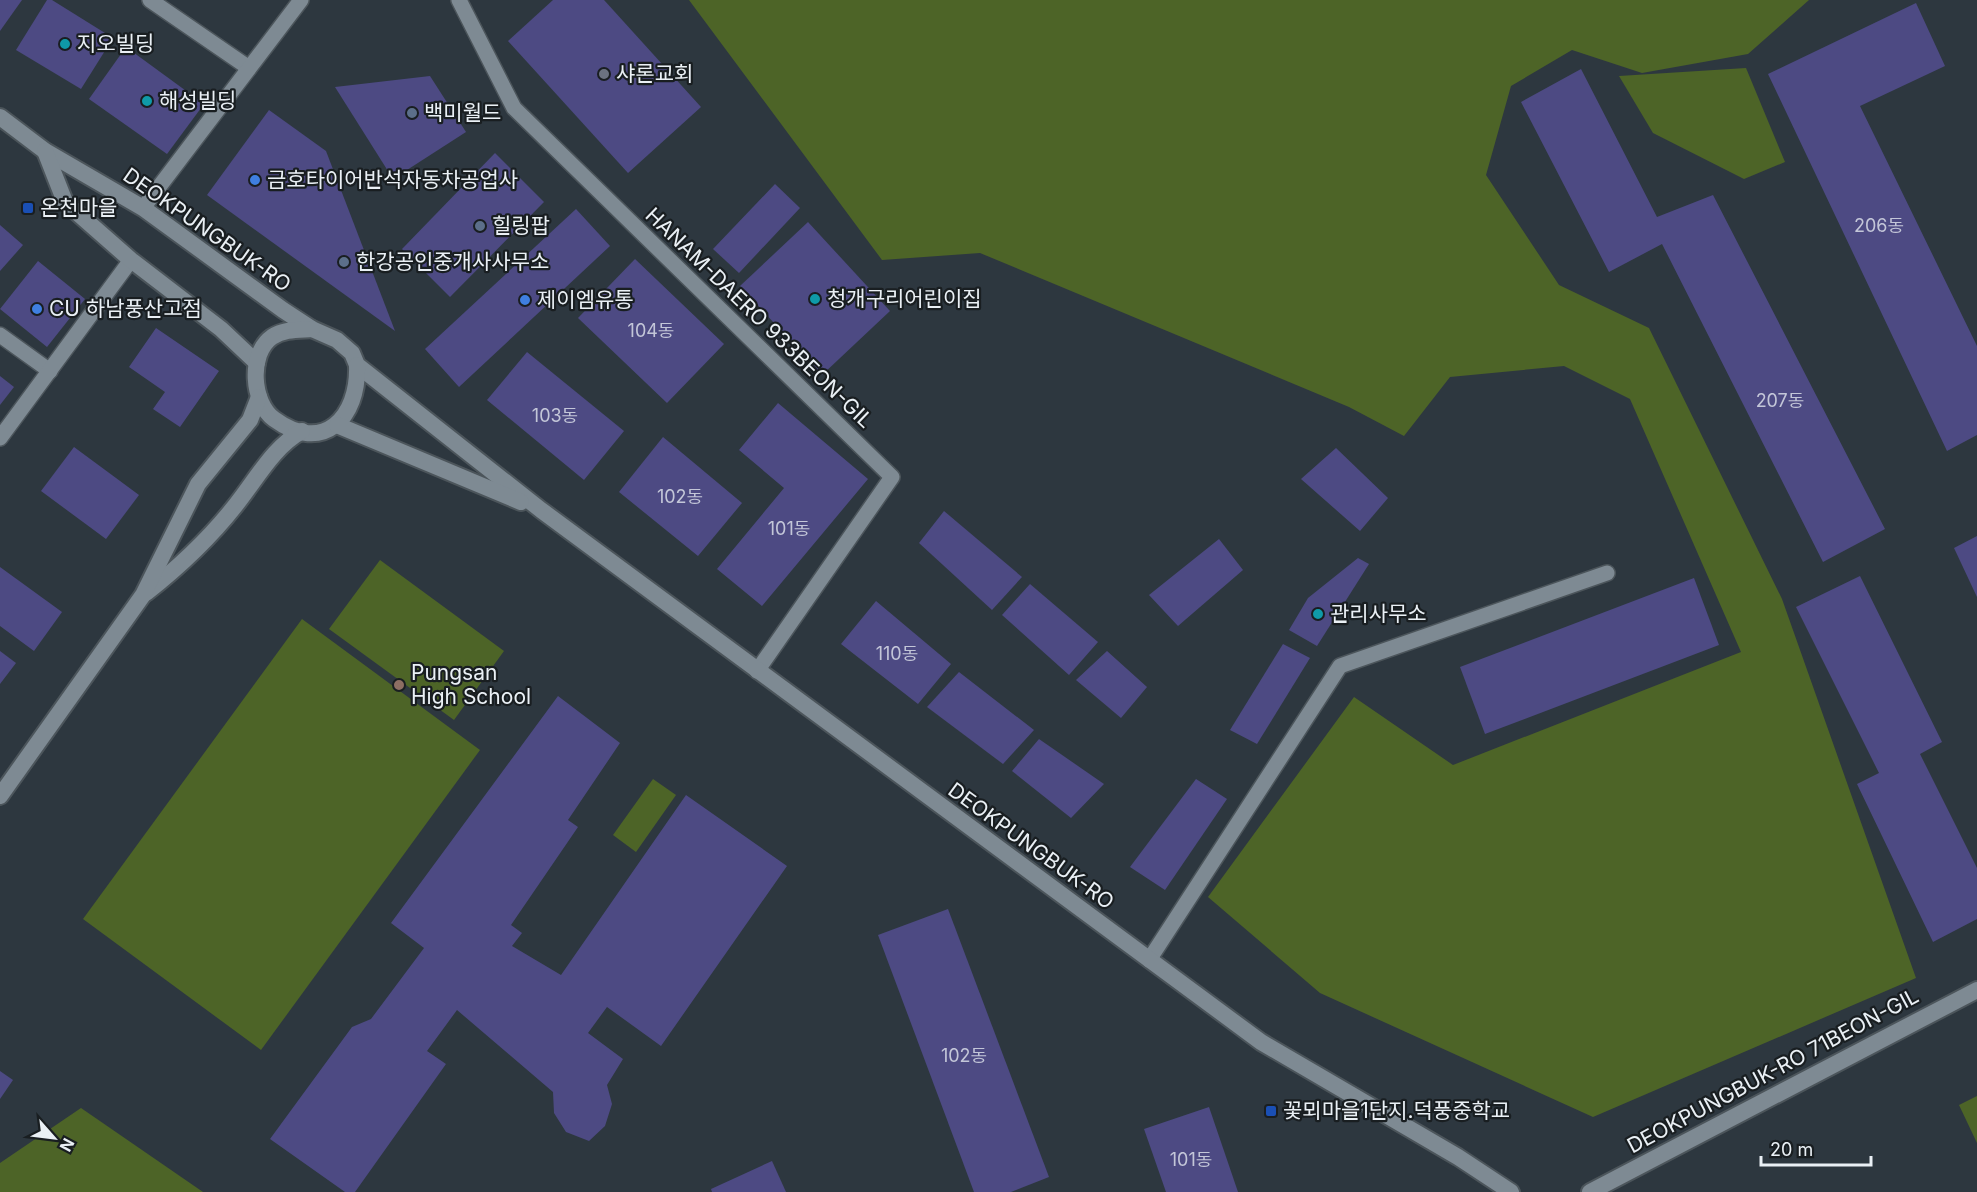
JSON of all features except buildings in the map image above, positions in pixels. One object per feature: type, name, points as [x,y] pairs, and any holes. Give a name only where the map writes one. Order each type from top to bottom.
[{"type":"street","name":"DEOKPUNGBUK-RO","points":[[0,117],[45,151],[143,208],[312,329],[337,340],[352,353],[357,365],[542,510],[1261,1042],[1458,1157],[1511,1192]]},
{"type":"street","points":[[45,151],[65,202],[131,260],[221,329],[257,363]]},
{"type":"street","points":[[312,329],[286,331],[272,338],[257,363],[260,404],[273,418],[292,429],[313,433],[337,425],[351,406],[358,387],[357,365]]},
{"type":"street","points":[[0,796],[143,595],[198,484],[250,420],[259,397]]},
{"type":"street","name":"DEOKPUNGBUK-RO","points":[[337,425],[542,510]]},
{"type":"street","points":[[143,595],[182,565],[234,507],[284,441],[302,431]]},
{"type":"street","name":"DEOKPUNGBUK-RO 71BEON-GIL","points":[[1590,1192],[1977,990]]},
{"type":"lane","points":[[150,0],[249,68]]},
{"type":"lane","points":[[143,208],[301,0]]},
{"type":"lane","name":"HANAM-DAERO 933BEON-GIL","points":[[459,0],[514,108],[892,477],[757,671]]},
{"type":"lane","points":[[0,438],[131,260]]},
{"type":"lane","points":[[0,335],[50,371]]},
{"type":"lane","points":[[1149,960],[1340,666],[1607,573]]},
{"type":"green space","points":[[689,0],[1809,0],[1748,54],[1642,73],[1572,50],[1511,86],[1486,175],[1559,285],[1649,328],[1782,599],[1916,978],[1593,1117],[1320,993],[1208,897],[1354,697],[1453,765],[1741,652],[1630,399],[1564,366],[1450,377],[1404,436],[1349,407],[980,253],[882,260]]},
{"type":"green space","points":[[1746,68],[1785,162],[1744,179],[1653,133],[1619,76]]},
{"type":"green space","points":[[380,560],[504,651],[454,720],[329,629]]},
{"type":"green space","points":[[302,619],[480,750],[261,1050],[83,919]]},
{"type":"green space","points":[[653,779],[676,795],[636,852],[613,835]]},
{"type":"green space","points":[[1977,1096],[1977,1143],[1959,1105]]},
{"type":"green space","points":[[81,1108],[203,1192],[0,1192],[0,1163]]},
{"type":"place","name":"지오빌딩","points":[[65,44]]},
{"type":"place","name":"샤론교회","points":[[604,74]]},
{"type":"place","name":"해성빌딩","points":[[147,101]]},
{"type":"place","name":"백미월드","points":[[412,113]]},
{"type":"place","name":"금호타이어반석자동차공업사","points":[[255,180]]},
{"type":"place","name":"온천마을","points":[[28,208]]},
{"type":"place","name":"힐링팝","points":[[480,226]]},
{"type":"place","name":"한강공인중개사사무소","points":[[344,262]]},
{"type":"place","name":"청개구리어린이집","points":[[815,299]]},
{"type":"place","name":"제이엠유통","points":[[525,300]]},
{"type":"place","name":"CU 하남풍산고점","points":[[37,309]]},
{"type":"place","name":"관리사무소","points":[[1318,614]]},
{"type":"place","name":"Pungsan High School","points":[[399,685]]},
{"type":"place","name":"꽃뫼마을1단지.덕풍중학교","points":[[1271,1111]]}]
